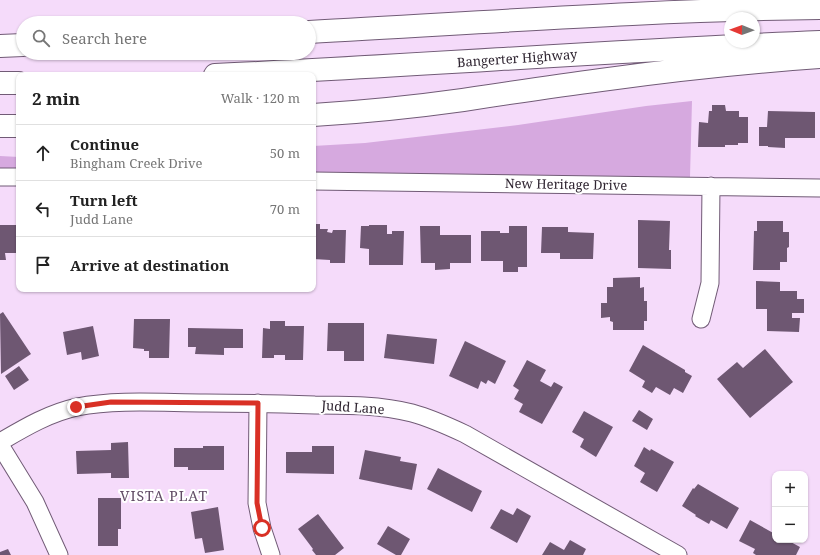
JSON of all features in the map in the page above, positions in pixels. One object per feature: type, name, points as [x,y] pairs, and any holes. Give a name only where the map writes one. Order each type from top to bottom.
[{"type":"highway","points":[[316,32],[676,12],[820,8]]},
{"type":"highway","name":"Bangerter Highway","points":[[268,72],[632,50],[820,42]]},
{"type":"highway","points":[[0,46],[16,45]]},
{"type":"highway","points":[[316,115],[464,100],[677,70],[772,60],[820,57]]},
{"type":"highway","points":[[0,83],[16,82]]},
{"type":"highway","points":[[0,126],[16,126]]},
{"type":"street","points":[[0,177],[16,177]]},
{"type":"street","name":"New Heritage Drive","points":[[316,181],[820,188]]},
{"type":"street","points":[[701,319],[710,283],[711,186]]},
{"type":"street","name":"Judd Lane","points":[[0,442],[49,415],[76,407],[111,402],[348,405],[411,413],[441,423],[465,434],[678,555]]},
{"type":"street","points":[[258,403],[257,503],[262,528],[271,555]]},
{"type":"street","points":[[0,445],[35,502],[59,555]]},
{"type":"shaded area","points":[[692,101],[690,177],[316,173],[316,146],[365,143],[518,125],[646,106]]},
{"type":"shaded area","points":[[0,156],[16,157],[16,170],[0,169]]},
{"type":"building","points":[[712,105],[725,105],[726,111],[739,111],[739,117],[748,117],[748,143],[725,145],[725,147],[698,147],[699,122],[708,123],[709,111],[712,111]]},
{"type":"building","points":[[768,111],[815,112],[815,138],[785,138],[785,148],[759,146],[759,127],[767,127]]},
{"type":"building","points":[[638,220],[670,221],[669,250],[671,250],[671,269],[638,268]]},
{"type":"building","points":[[757,221],[783,221],[783,232],[789,232],[787,262],[780,262],[780,270],[753,270],[754,231],[757,231]]},
{"type":"building","points":[[316,224],[320,224],[320,229],[328,229],[327,232],[332,233],[333,230],[346,230],[345,263],[330,263],[330,260],[316,259]]},
{"type":"building","points":[[0,225],[16,225],[16,253],[5,253],[6,260],[0,260]]},
{"type":"building","points":[[387,225],[387,234],[392,234],[392,231],[404,231],[403,265],[369,265],[369,249],[360,248],[361,226]]},
{"type":"building","points":[[420,226],[440,226],[440,235],[471,235],[471,263],[450,263],[450,269],[435,270],[435,263],[421,263]]},
{"type":"building","points":[[509,226],[527,226],[527,267],[518,267],[518,272],[503,272],[503,261],[481,261],[481,231],[500,231],[500,233],[509,233]]},
{"type":"building","points":[[542,227],[568,227],[568,232],[594,233],[593,259],[560,259],[560,253],[541,253]]},
{"type":"building","points":[[640,277],[640,288],[644,287],[644,301],[647,301],[647,321],[644,321],[644,330],[613,330],[613,322],[610,321],[610,317],[601,318],[601,303],[607,303],[607,287],[613,287],[613,278]]},
{"type":"building","points":[[756,281],[780,282],[780,291],[797,291],[797,299],[804,299],[804,313],[792,313],[792,318],[800,318],[799,332],[767,331],[767,309],[756,309]]},
{"type":"building","points":[[3,312],[31,354],[1,374],[0,314]]},
{"type":"building","points":[[134,319],[170,319],[169,358],[149,358],[149,351],[133,348]]},
{"type":"building","points":[[270,321],[285,321],[285,326],[304,326],[303,360],[285,360],[285,355],[274,355],[274,358],[262,358],[263,328],[270,329]]},
{"type":"building","points":[[328,323],[364,323],[364,361],[344,361],[344,351],[327,351]]},
{"type":"building","points":[[93,326],[99,356],[82,360],[81,352],[67,355],[63,332]]},
{"type":"building","points":[[188,328],[243,329],[243,348],[224,348],[224,355],[195,354],[196,347],[188,347]]},
{"type":"building","points":[[387,334],[437,339],[434,364],[384,358]]},
{"type":"building","points":[[465,341],[506,361],[495,384],[488,380],[486,384],[481,381],[478,389],[449,376]]},
{"type":"building","points":[[643,345],[685,370],[685,372],[692,376],[683,393],[674,388],[670,395],[656,387],[652,393],[642,387],[645,381],[629,371]]},
{"type":"building","points":[[765,349],[793,382],[750,418],[717,379],[737,362],[743,368]]},
{"type":"building","points":[[527,360],[546,370],[540,381],[551,387],[554,382],[563,387],[542,424],[519,412],[523,404],[514,399],[519,390],[513,386]]},
{"type":"building","points":[[19,366],[29,380],[14,390],[5,376]]},
{"type":"building","points":[[639,410],[653,419],[647,430],[632,421]]},
{"type":"building","points":[[584,411],[613,427],[596,457],[580,447],[584,439],[572,432]]},
{"type":"building","points":[[128,442],[129,478],[111,478],[111,473],[77,474],[76,451],[111,450],[111,443]]},
{"type":"building","points":[[203,446],[224,446],[224,470],[188,470],[188,467],[174,467],[174,448],[203,448]]},
{"type":"building","points":[[312,446],[334,446],[334,474],[286,473],[286,452],[312,452]]},
{"type":"building","points":[[644,447],[650,451],[651,449],[674,462],[657,492],[640,482],[645,473],[634,466]]},
{"type":"building","points":[[365,450],[401,457],[400,461],[417,464],[412,490],[359,479]]},
{"type":"building","points":[[438,468],[482,491],[472,512],[427,489]]},
{"type":"building","points":[[698,484],[739,508],[727,529],[711,520],[709,524],[682,506],[693,488],[694,489]]},
{"type":"building","points":[[98,498],[121,498],[121,529],[118,529],[118,546],[98,546]]},
{"type":"building","points":[[218,507],[224,550],[205,553],[202,538],[195,539],[191,512]]},
{"type":"building","points":[[517,508],[531,516],[517,543],[490,528],[501,509],[513,515]]},
{"type":"building","points":[[318,514],[344,548],[335,555],[316,555],[298,529]]},
{"type":"building","points":[[750,520],[772,532],[772,543],[793,543],[800,547],[796,555],[756,555],[753,553],[755,549],[739,541]]},
{"type":"building","points":[[388,526],[410,539],[401,555],[396,555],[377,544]]},
{"type":"building","points":[[570,540],[586,549],[583,555],[542,555],[550,542],[564,550]]},
{"type":"building","points":[[8,549],[11,555],[0,555],[0,552]]},
{"type":"district","name":"VISTA PLAT","points":[[164,496]]},
{"type":"route","points":[[76,407],[111,402],[258,403],[256,476],[257,503],[262,528]]}]
